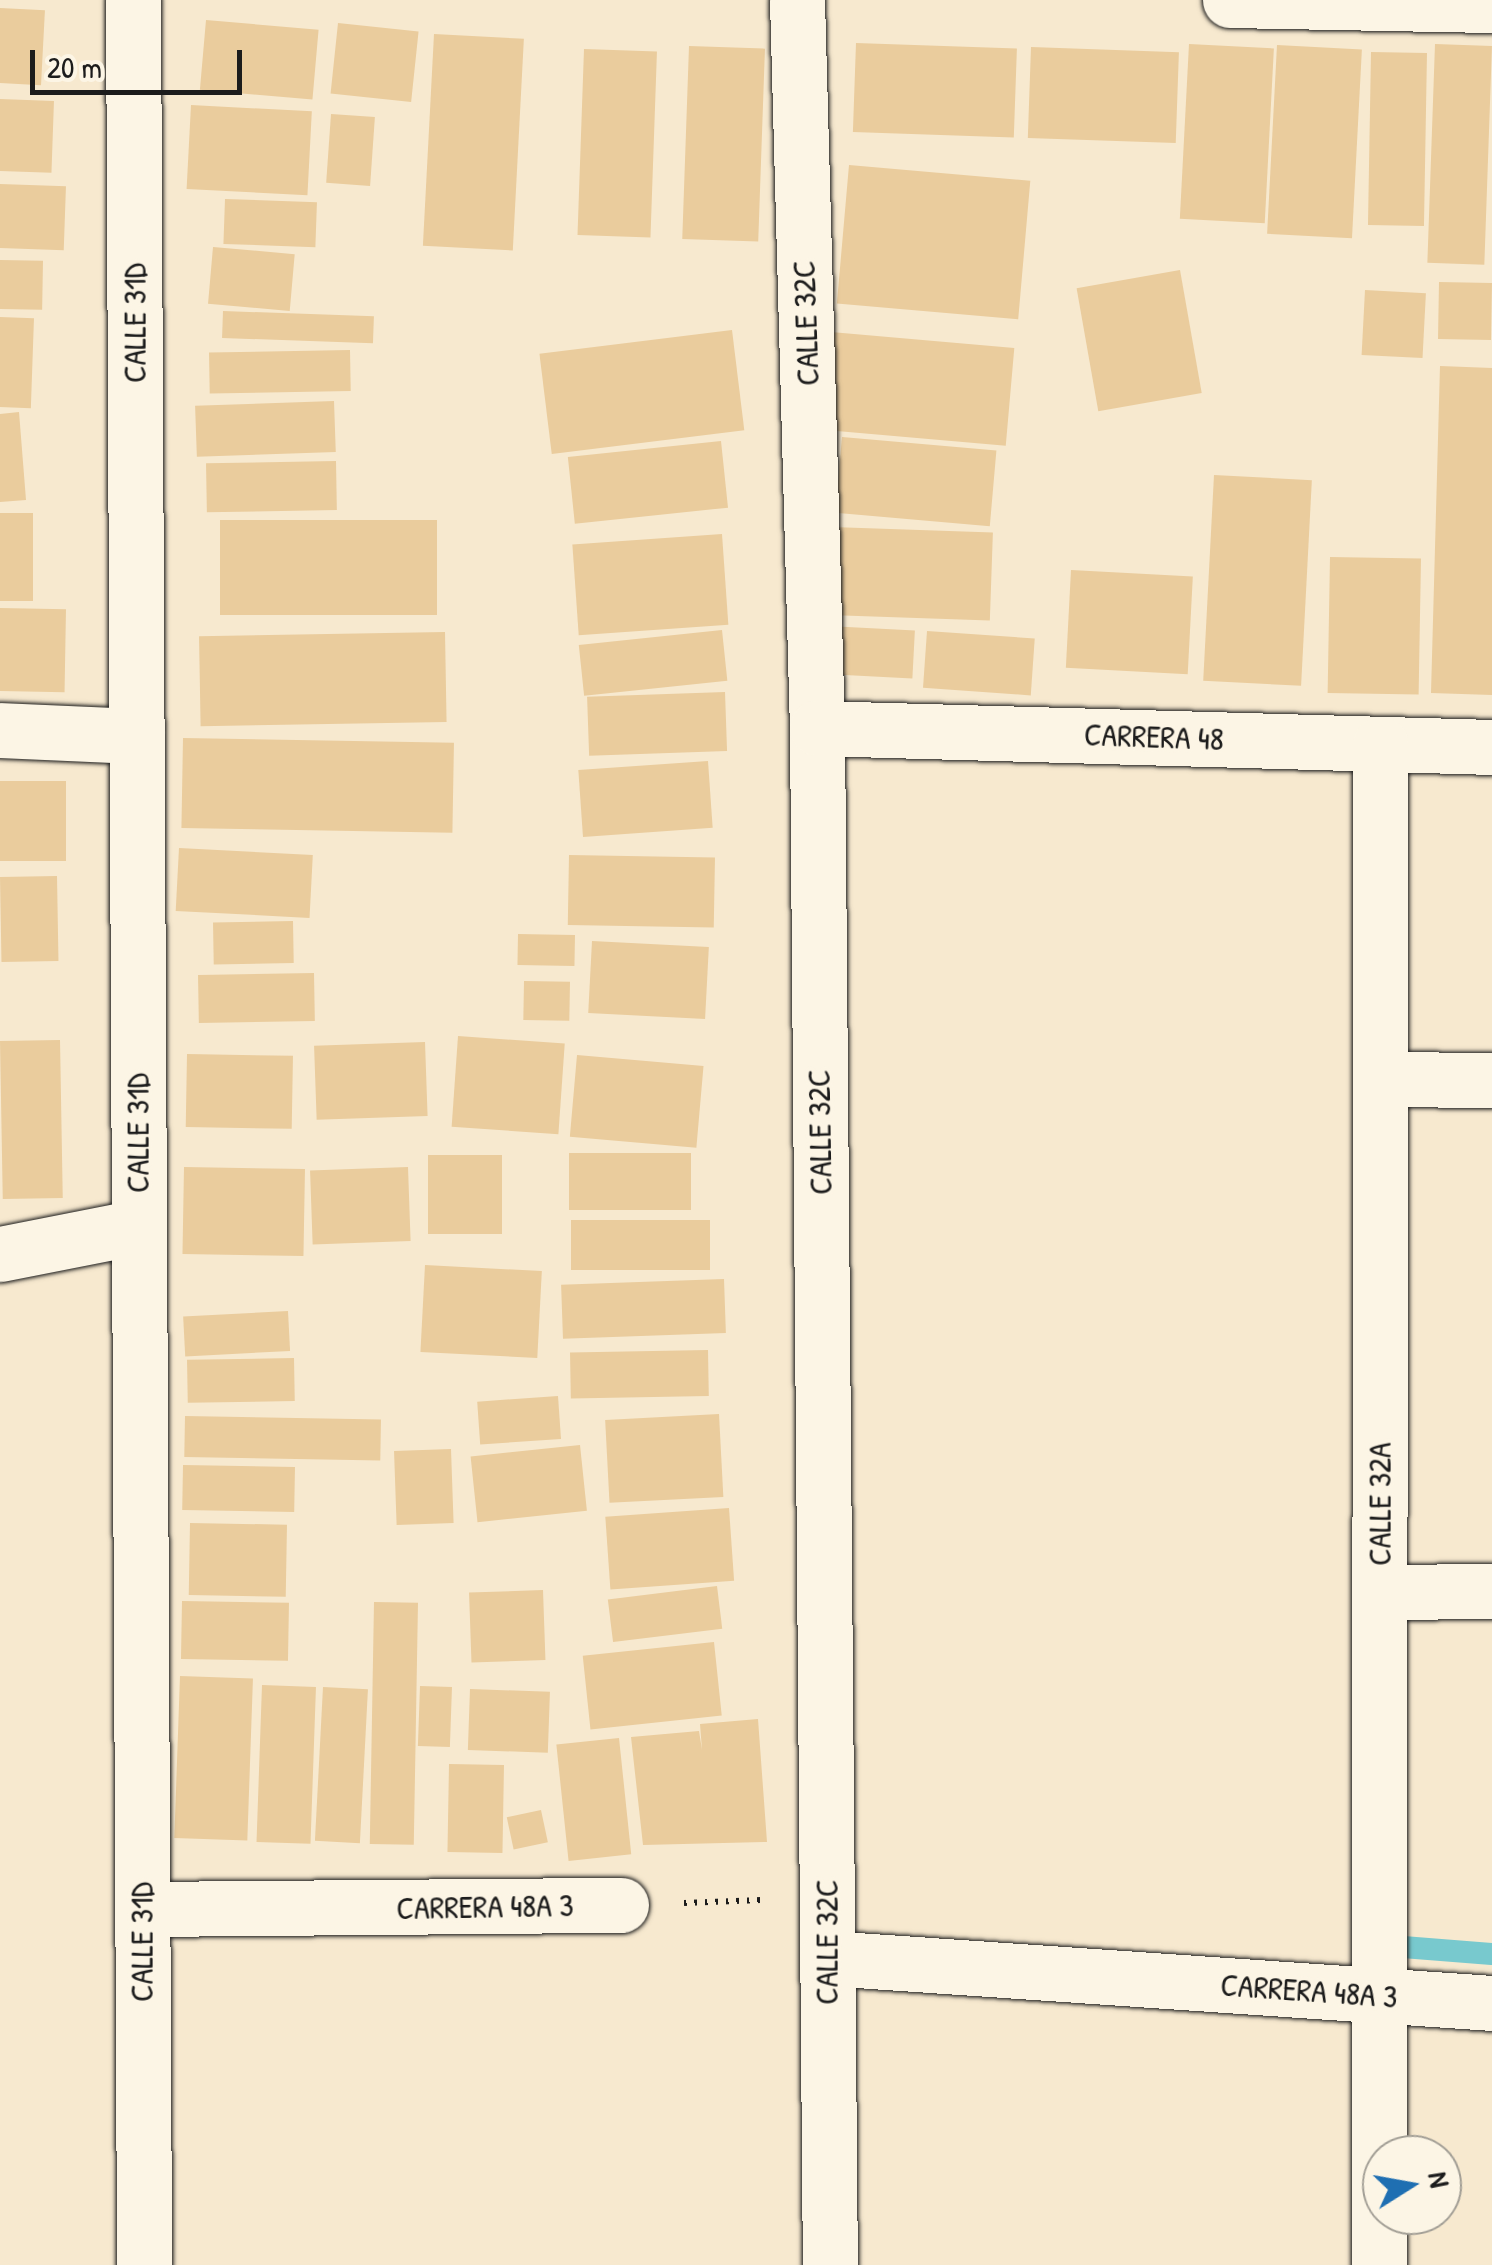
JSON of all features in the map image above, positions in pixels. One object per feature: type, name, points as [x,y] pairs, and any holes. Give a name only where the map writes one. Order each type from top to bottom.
[{"type":"street","name":"CALLE 31D","points":[[134,0],[144,2265]]},
{"type":"street","name":"CALLE 32C","points":[[797,0],[817,728],[830,2265]]},
{"type":"street","points":[[1230,0],[1492,5]]},
{"type":"street","name":"CARRERA 48","points":[[817,728],[1492,747]]},
{"type":"street","points":[[0,730],[137,736]]},
{"type":"street","name":"CALLE 32A","points":[[1378,2265],[1380,744]]},
{"type":"street","points":[[1380,1078],[1492,1080]]},
{"type":"street","points":[[0,1254],[138,1227]]},
{"type":"street","points":[[1380,1592],[1492,1591]]},
{"type":"street","name":"CARRERA 48A 3","points":[[142,1909],[620,1906]]},
{"type":"street","name":"CARRERA 48A 3","points":[[827,1958],[1492,2002]]},
{"type":"path","name":"CARRERA 48A 3","points":[[620,1906],[827,1898]]},
{"type":"building","points":[[0,8],[45,10],[41,85],[0,83]]},
{"type":"building","points":[[206,20],[319,30],[312,100],[200,90]]},
{"type":"building","points":[[338,23],[419,31],[411,102],[331,94]]},
{"type":"building","points":[[434,34],[524,39],[513,250],[423,246]]},
{"type":"building","points":[[856,43],[1017,49],[1014,138],[853,132]]},
{"type":"building","points":[[1189,44],[1274,48],[1265,223],[1180,219]]},
{"type":"building","points":[[1435,44],[1492,46],[1484,265],[1427,263]]},
{"type":"building","points":[[1277,45],[1362,49],[1352,238],[1267,234]]},
{"type":"building","points":[[689,46],[765,49],[758,242],[682,239]]},
{"type":"building","points":[[1031,47],[1179,52],[1176,143],[1028,138]]},
{"type":"building","points":[[584,49],[657,52],[650,237],[578,235]]},
{"type":"building","points":[[1371,52],[1427,53],[1424,226],[1368,225]]},
{"type":"building","points":[[0,99],[54,101],[51,173],[0,171]]},
{"type":"building","points":[[191,105],[312,111],[307,195],[187,189]]},
{"type":"building","points":[[331,114],[375,117],[370,186],[326,183]]},
{"type":"building","points":[[849,165],[1030,181],[1018,319],[837,303]]},
{"type":"building","points":[[0,184],[66,186],[64,250],[0,248]]},
{"type":"building","points":[[225,199],[317,202],[315,247],[223,244]]},
{"type":"building","points":[[213,247],[295,254],[290,311],[208,304]]},
{"type":"building","points":[[0,260],[43,261],[42,310],[0,309]]},
{"type":"building","points":[[1180,270],[1202,393],[1098,411],[1077,288]]},
{"type":"building","points":[[1439,282],[1492,283],[1491,340],[1438,339]]},
{"type":"building","points":[[1365,290],[1426,293],[1423,358],[1362,355]]},
{"type":"building","points":[[223,311],[374,316],[373,343],[222,338]]},
{"type":"building","points":[[0,317],[34,318],[31,408],[0,407]]},
{"type":"building","points":[[732,330],[744,430],[552,454],[539,354]]},
{"type":"building","points":[[831,332],[1014,348],[1006,446],[822,430]]},
{"type":"building","points":[[350,350],[351,391],[210,393],[209,352]]},
{"type":"building","points":[[1440,366],[1492,368],[1492,695],[1431,693]]},
{"type":"building","points":[[334,401],[336,452],[197,457],[195,406]]},
{"type":"building","points":[[19,412],[26,500],[0,502],[0,414]]},
{"type":"building","points":[[842,437],[996,451],[990,526],[835,513]]},
{"type":"building","points":[[721,441],[728,508],[575,524],[568,457]]},
{"type":"building","points":[[336,461],[337,510],[207,512],[206,463]]},
{"type":"building","points":[[1214,475],[1312,480],[1301,686],[1203,681]]},
{"type":"building","points":[[0,513],[33,513],[33,601],[0,601]]},
{"type":"building","points":[[220,520],[437,520],[437,615],[220,615]]},
{"type":"building","points":[[832,527],[993,533],[990,621],[829,615]]},
{"type":"building","points":[[722,534],[728,625],[579,635],[572,544]]},
{"type":"building","points":[[1330,557],[1421,559],[1419,695],[1328,693]]},
{"type":"building","points":[[1071,570],[1193,576],[1188,674],[1066,668]]},
{"type":"building","points":[[0,608],[66,609],[65,692],[0,691]]},
{"type":"building","points":[[828,626],[915,631],[912,678],[825,674]]},
{"type":"building","points":[[722,630],[727,681],[584,696],[579,645]]},
{"type":"building","points":[[927,631],[1035,639],[1031,695],[923,688]]},
{"type":"building","points":[[445,632],[447,722],[201,726],[199,636]]},
{"type":"building","points":[[725,692],[727,751],[589,756],[587,697]]},
{"type":"building","points":[[183,738],[454,743],[452,833],[181,828]]},
{"type":"building","points":[[708,761],[713,828],[583,837],[578,770]]},
{"type":"building","points":[[0,781],[66,781],[66,861],[0,861]]},
{"type":"building","points":[[179,848],[313,855],[310,918],[176,911]]},
{"type":"building","points":[[569,855],[715,858],[714,928],[568,925]]},
{"type":"building","points":[[57,876],[58,961],[1,962],[0,877]]},
{"type":"building","points":[[293,921],[294,963],[214,964],[213,922]]},
{"type":"building","points":[[518,934],[575,935],[574,966],[517,965]]},
{"type":"building","points":[[592,941],[709,947],[705,1019],[588,1013]]},
{"type":"building","points":[[314,973],[315,1021],[199,1023],[198,975]]},
{"type":"building","points":[[524,981],[570,982],[569,1021],[523,1020]]},
{"type":"building","points":[[458,1036],[565,1043],[558,1134],[452,1127]]},
{"type":"building","points":[[60,1040],[63,1198],[3,1199],[0,1041]]},
{"type":"building","points":[[425,1042],[428,1116],[317,1120],[314,1046]]},
{"type":"building","points":[[187,1054],[293,1056],[292,1129],[186,1127]]},
{"type":"building","points":[[577,1055],[704,1066],[696,1148],[570,1137]]},
{"type":"building","points":[[569,1153],[691,1153],[691,1210],[569,1210]]},
{"type":"building","points":[[428,1155],[502,1155],[502,1234],[428,1234]]},
{"type":"building","points":[[184,1167],[305,1169],[303,1256],[182,1254]]},
{"type":"building","points":[[408,1167],[411,1241],[313,1244],[310,1170]]},
{"type":"building","points":[[571,1220],[710,1220],[710,1270],[571,1270]]},
{"type":"building","points":[[425,1265],[542,1271],[537,1358],[420,1352]]},
{"type":"building","points":[[724,1279],[726,1333],[563,1339],[561,1285]]},
{"type":"building","points":[[288,1311],[290,1351],[185,1356],[183,1316]]},
{"type":"building","points":[[708,1350],[709,1396],[571,1398],[570,1352]]},
{"type":"building","points":[[294,1358],[295,1401],[188,1403],[187,1360]]},
{"type":"building","points":[[558,1396],[561,1439],[480,1445],[477,1402]]},
{"type":"building","points":[[719,1414],[723,1497],[610,1503],[605,1420]]},
{"type":"building","points":[[185,1416],[381,1419],[380,1460],[184,1457]]},
{"type":"building","points":[[580,1445],[587,1511],[478,1522],[471,1456]]},
{"type":"building","points":[[451,1449],[454,1523],[397,1525],[394,1451]]},
{"type":"building","points":[[183,1465],[295,1467],[294,1512],[182,1510]]},
{"type":"building","points":[[729,1508],[734,1581],[610,1589],[605,1517]]},
{"type":"building","points":[[190,1523],[287,1525],[286,1597],[189,1595]]},
{"type":"building","points":[[717,1586],[722,1629],[613,1642],[608,1599]]},
{"type":"building","points":[[543,1590],[545,1660],[471,1663],[469,1593]]},
{"type":"building","points":[[182,1601],[289,1603],[288,1661],[181,1659]]},
{"type":"building","points":[[374,1602],[418,1603],[414,1845],[370,1844]]},
{"type":"building","points":[[714,1642],[722,1716],[590,1729],[583,1656]]},
{"type":"building","points":[[180,1676],[253,1679],[247,1840],[174,1838]]},
{"type":"building","points":[[262,1685],[316,1687],[310,1844],[257,1842]]},
{"type":"building","points":[[420,1686],[452,1687],[450,1747],[418,1746]]},
{"type":"building","points":[[323,1687],[368,1689],[360,1843],[315,1841]]},
{"type":"building","points":[[470,1689],[550,1692],[548,1753],[468,1750]]},
{"type":"building","points":[[758,1719],[767,1842],[643,1845],[631,1737],[699,1731],[702,1750],[700,1724]]},
{"type":"building","points":[[619,1738],[631,1854],[569,1861],[556,1745]]},
{"type":"building","points":[[449,1764],[504,1765],[502,1853],[447,1852]]},
{"type":"building","points":[[541,1810],[548,1842],[514,1850],[507,1817]]},
{"type":"waterway","points":[[1403,1947],[1492,1954]]}]
